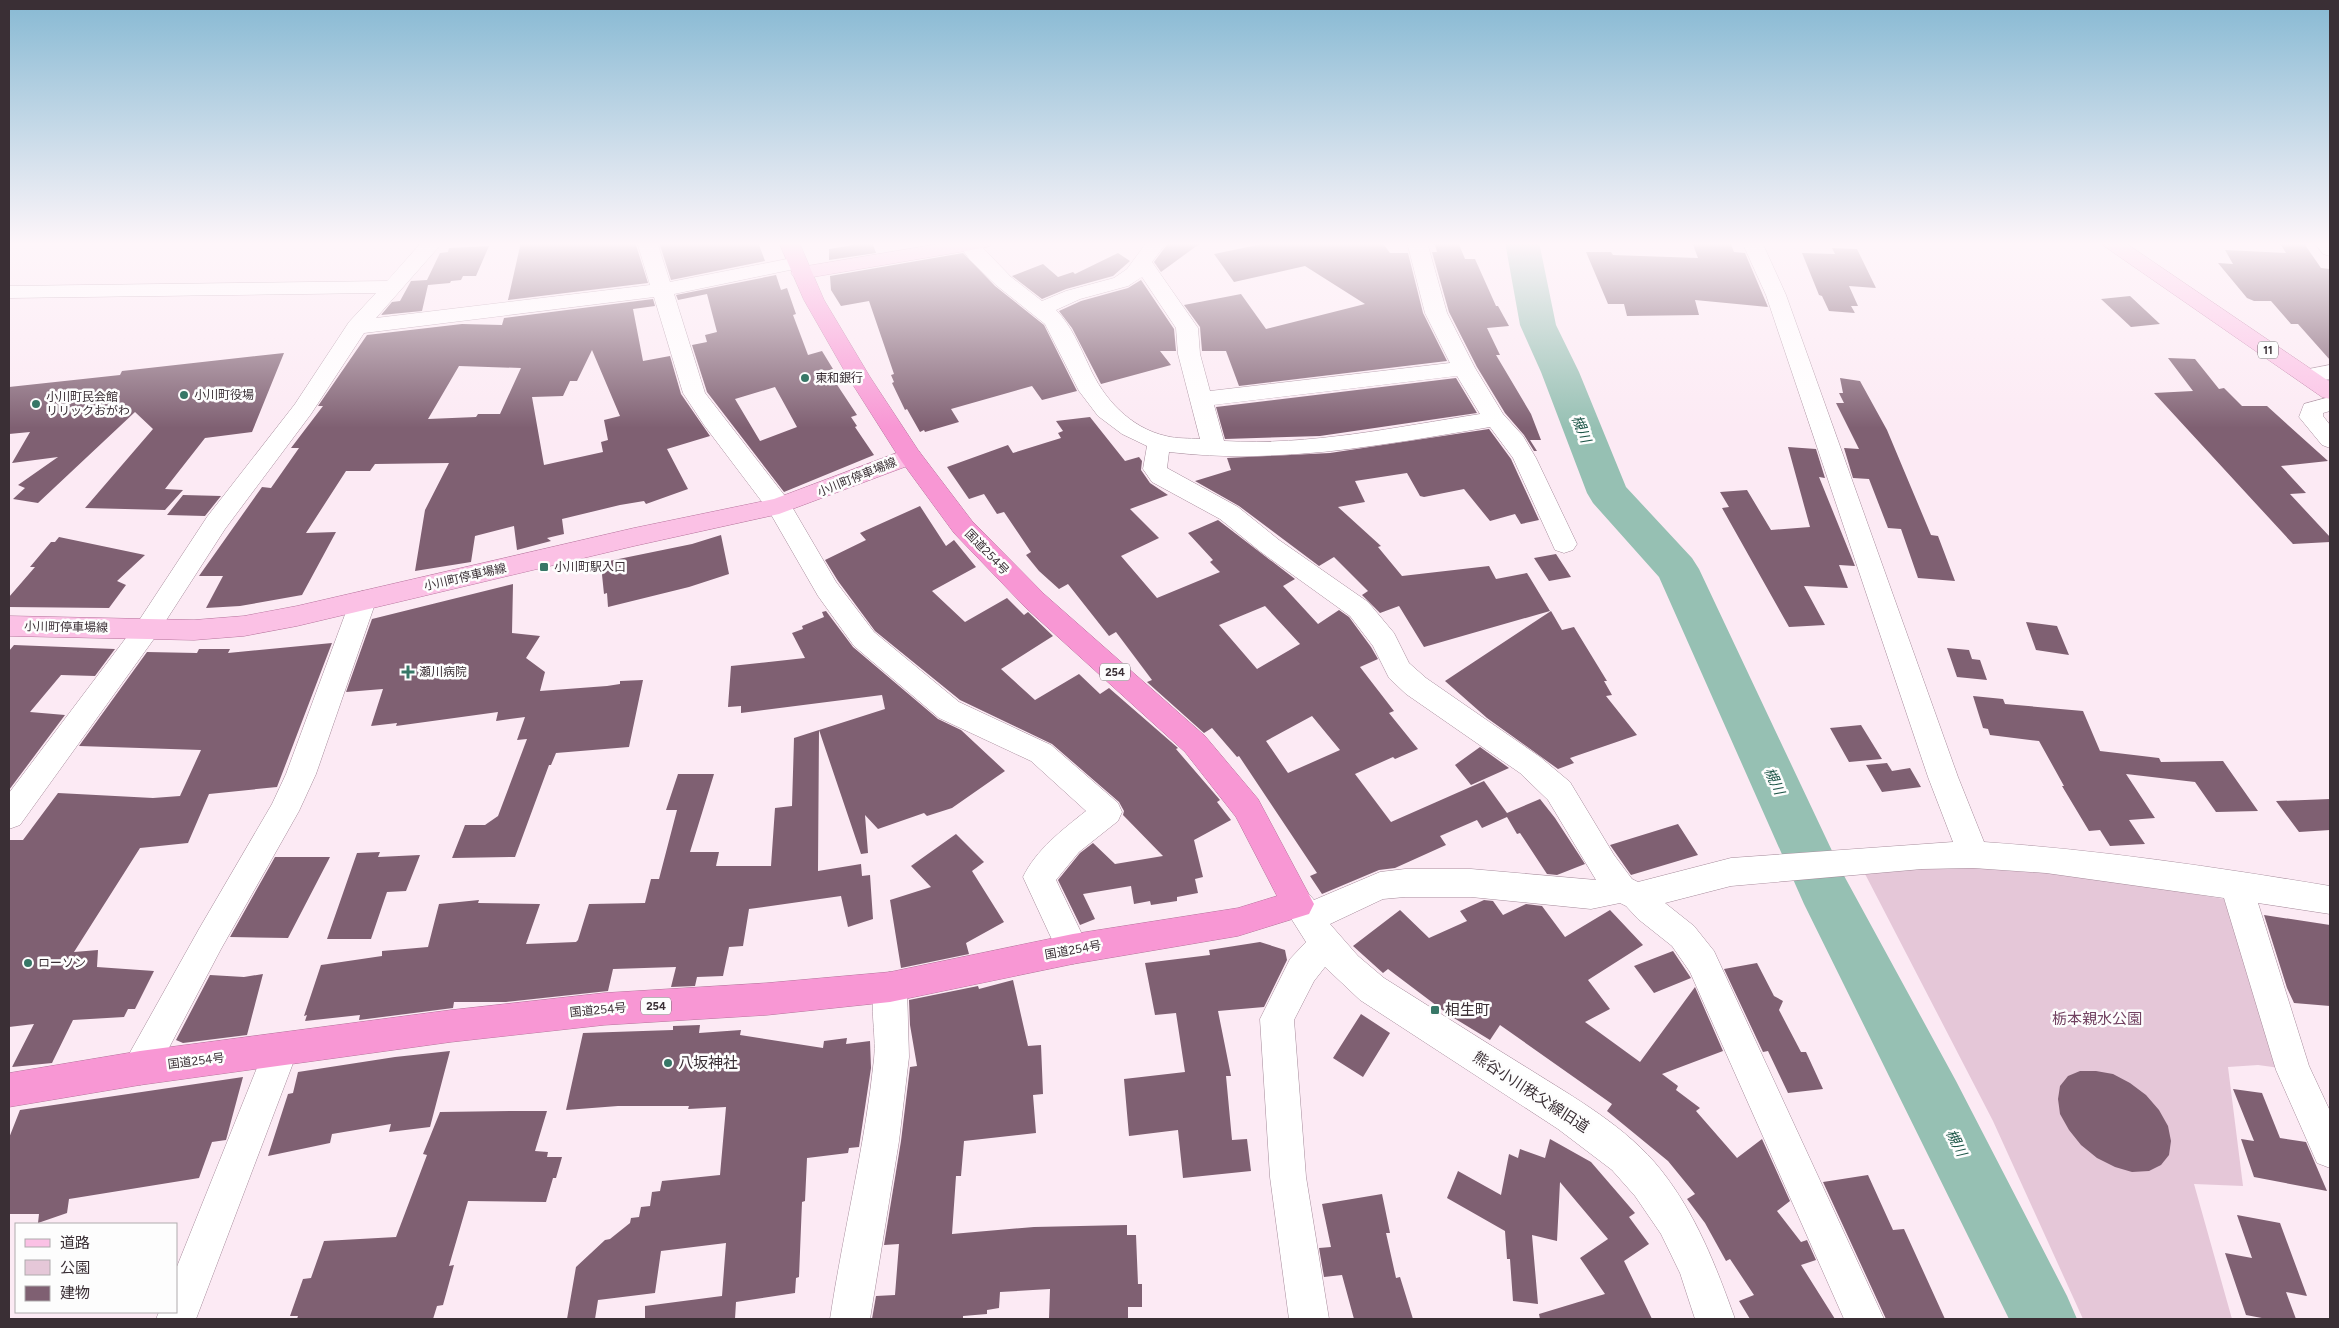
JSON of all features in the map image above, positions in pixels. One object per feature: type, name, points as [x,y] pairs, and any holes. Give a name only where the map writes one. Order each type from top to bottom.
[{"type":"highway","name":"国道254号","points":[[9,1090],[140,1068],[451,1026],[604,1009],[767,1000],[890,987],[1073,949],[1238,922],[1311,922],[1248,808],[1196,744],[1035,601],[963,527],[910,456],[859,377],[819,304]]},
{"type":"main road","name":"11","points":[[2202,304],[2330,392]]},
{"type":"main road","name":"小川町停車場線","points":[[9,626],[194,630],[244,626],[363,601],[634,537],[779,506],[910,456]]},
{"type":"street","points":[[9,816],[147,629],[216,523],[303,409],[357,327],[376,304]]},
{"type":"street","points":[[357,327],[546,304]]},
{"type":"street","points":[[665,304],[694,393],[712,420],[779,506],[827,589],[864,639],[949,710],[1041,753],[1107,812],[1068,843],[1039,877],[1073,949]]},
{"type":"street","points":[[1033,304],[1053,319],[1077,360],[1084,379],[1104,409],[1120,422],[1159,443],[1214,448],[1308,448],[1495,419]]},
{"type":"street","points":[[1041,309],[1052,304]]},
{"type":"street","points":[[1171,304],[1187,328],[1189,354],[1214,448]]},
{"type":"street","points":[[1434,304],[1436,313],[1464,368],[1495,419],[1502,424],[1526,462],[1564,544]]},
{"type":"street","points":[[1779,304],[1943,777],[1973,855]]},
{"type":"street","points":[[1201,399],[1464,368]]},
{"type":"street","points":[[2308,376],[2330,372]]},
{"type":"street","points":[[2330,404],[2312,409],[2311,417],[2330,440]]},
{"type":"street","points":[[1159,443],[1155,469],[1162,476],[1230,513],[1270,546],[1359,609],[1384,640],[1399,670],[1416,686],[1530,765],[1559,791],[1603,865],[1629,892],[1683,936],[1702,962],[1864,1319]]},
{"type":"street","points":[[140,1068],[284,811],[301,774],[363,601]]},
{"type":"street","points":[[1309,1319],[1288,1177],[1277,1019],[1302,970],[1311,922],[1380,886],[1405,883],[1471,883],[1591,895],[1629,892],[1731,872],[1894,858],[1973,855],[2046,860],[2180,877],[2330,900]]},
{"type":"street","points":[[2237,887],[2293,1070],[2330,1150]]},
{"type":"street","name":"熊谷小川秩父線旧道","points":[[1311,922],[1346,967],[1372,988],[1571,1116],[1626,1157],[1648,1183],[1674,1221],[1697,1266],[1715,1319]]},
{"type":"street","points":[[850,1319],[882,1142],[892,1057],[890,987]]},
{"type":"street","points":[[176,1319],[282,1050]]},
{"type":"green space","name":"栃本親水公園","points":[[1952,863],[2090,877],[2224,899],[2280,1068],[2258,1065],[2228,1067],[2243,1186],[2194,1184],[2232,1319],[2083,1319],[1993,1121],[1863,870]]},
{"type":"building","points":[[390,304],[424,304],[422,311],[381,315]]},
{"type":"building","points":[[614,304],[654,304],[655,306],[633,309],[643,361],[670,356],[681,394],[710,436],[667,449],[688,489],[646,504],[644,501],[620,505],[562,519],[564,534],[547,538],[551,541],[517,550],[514,526],[475,536],[471,562],[415,571],[425,510],[449,463],[375,464],[370,471],[346,471],[306,533],[336,532],[302,595],[240,606],[206,608],[223,576],[199,576],[262,487],[271,488],[299,448],[291,448],[323,406],[318,406],[367,335],[462,324],[502,325],[504,318]],"holes":[[[592,350],[620,416],[604,420],[608,440],[601,442],[603,452],[544,465],[532,397],[563,396],[570,381],[577,381]],[[459,366],[521,368],[500,414],[478,414],[476,417],[428,419]]]},
{"type":"building","points":[[710,304],[793,304],[796,314],[793,315],[808,355],[822,351],[833,369],[828,371],[857,415],[851,417],[857,426],[855,427],[874,455],[784,492],[707,392],[692,345],[707,342],[705,335],[717,332]],"holes":[[[775,387],[797,427],[760,441],[735,399]]]},
{"type":"building","points":[[870,304],[1018,304],[1044,325],[1077,391],[1042,400],[1032,386],[951,409],[959,422],[920,432],[907,409],[905,410],[892,383],[894,382],[891,375],[894,374]]},
{"type":"building","points":[[1074,304],[1157,304],[1174,329],[1176,351],[1160,351],[1171,365],[1101,384],[1072,328],[1059,311]]},
{"type":"building","points":[[1248,304],[1266,329],[1365,304],[1421,304],[1423,313],[1447,361],[1239,386],[1226,351],[1202,351],[1200,327],[1184,305]]},
{"type":"building","points":[[1447,304],[1495,304],[1498,306],[1509,326],[1487,328],[1500,355],[1496,355],[1531,414],[1541,440],[1530,440],[1537,451],[1534,451],[1524,435],[1505,413],[1477,367]]},
{"type":"building","points":[[1608,304],[1696,304],[1699,315],[1627,316],[1624,304]]},
{"type":"building","points":[[1736,304],[1767,304],[1768,307]]},
{"type":"building","points":[[1826,304],[1857,304],[1858,306],[1851,306],[1855,313],[1829,311]]},
{"type":"building","points":[[2106,304],[2139,304],[2160,324],[2131,327]]},
{"type":"building","points":[[2274,304],[2330,304],[2330,360],[2298,324],[2291,324]]},
{"type":"building","points":[[284,353],[252,432],[205,438],[165,489],[183,490],[165,510],[85,508],[153,429],[135,412],[38,503],[13,499],[25,488],[18,485],[58,457],[12,463],[30,432],[9,434],[9,387],[120,375],[122,371]]},
{"type":"building","points":[[2168,358],[2195,359],[2219,389],[2224,388],[2242,406],[2267,406],[2328,461],[2281,466],[2306,493],[2290,494],[2330,537],[2330,542],[2293,544],[2154,393],[2193,391]]},
{"type":"building","points":[[1456,378],[1477,413],[1320,436],[1225,439],[1216,407]]},
{"type":"building","points":[[1840,378],[1860,381],[1887,430],[1931,535],[1938,536],[1955,581],[1918,578],[1901,529],[1888,528],[1869,479],[1853,478],[1844,448],[1859,449],[1836,403],[1844,403],[1839,393],[1843,393]]},
{"type":"building","points":[[1090,417],[1125,461],[1139,457],[1142,461],[1141,470],[1150,483],[1168,495],[1130,509],[1159,538],[1121,556],[1157,598],[1220,572],[1210,562],[1213,560],[1188,533],[1218,520],[1295,579],[1283,586],[1318,624],[1339,610],[1349,617],[1378,659],[1360,667],[1394,711],[1389,713],[1418,749],[1395,759],[1393,757],[1355,774],[1391,822],[1484,781],[1507,813],[1540,799],[1555,818],[1585,864],[1557,875],[1547,874],[1520,833],[1517,834],[1507,817],[1482,828],[1477,820],[1440,836],[1446,845],[1395,868],[1379,870],[1322,894],[1310,876],[1317,873],[1239,756],[1237,757],[1212,728],[1204,733],[1147,682],[1152,680],[1116,632],[1109,636],[1068,584],[1059,589],[1039,571],[1026,555],[1031,552],[1004,512],[997,514],[984,494],[969,499],[947,467],[1008,445],[1013,453],[1061,438],[1058,433],[1063,431],[1056,421]],"holes":[[[1265,606],[1300,644],[1257,669],[1219,625]],[[1312,716],[1340,750],[1288,773],[1266,741]]]},
{"type":"building","points":[[1489,429],[1511,459],[1539,520],[1521,524],[1515,514],[1490,521],[1464,489],[1424,497],[1420,496],[1407,473],[1355,481],[1365,502],[1338,507],[1381,546],[1378,547],[1402,576],[1489,566],[1496,579],[1527,573],[1550,611],[1424,647],[1399,606],[1380,613],[1362,595],[1368,591],[1334,557],[1319,566],[1239,506],[1195,481],[1231,470],[1227,458],[1330,453]]},
{"type":"building","points":[[1788,447],[1816,449],[1825,478],[1819,477],[1855,566],[1839,565],[1848,588],[1804,586],[1825,625],[1789,627],[1722,508],[1729,507],[1720,492],[1747,490],[1771,530],[1810,527]]},
{"type":"building","points":[[183,495],[221,496],[205,516],[167,515]]},
{"type":"building","points":[[920,506],[946,546],[954,540],[976,567],[932,591],[965,622],[1007,598],[1024,615],[1028,612],[1053,636],[1001,669],[1035,700],[1079,674],[1100,694],[1109,688],[1178,748],[1176,749],[1220,800],[1217,802],[1231,820],[1194,840],[1203,877],[1195,879],[1198,893],[1177,897],[1177,901],[1151,905],[1150,901],[1134,904],[1131,886],[1083,894],[1095,919],[1080,925],[1058,880],[1080,853],[1093,843],[1115,864],[1163,856],[1123,815],[1124,811],[1119,802],[1052,744],[960,700],[875,631],[825,560],[866,540],[860,533]]},
{"type":"building","points":[[721,535],[729,574],[689,587],[608,607],[607,593],[604,594],[601,565],[604,562],[692,544]]},
{"type":"building","points":[[59,537],[145,555],[117,581],[126,585],[109,608],[9,607],[9,597],[35,567],[30,567],[51,542],[55,542]]},
{"type":"building","points":[[1556,554],[1571,577],[1549,581],[1534,558]]},
{"type":"building","points":[[513,584],[512,633],[540,636],[526,658],[545,672],[540,691],[607,686],[620,684],[620,681],[643,680],[629,747],[556,753],[551,765],[549,765],[515,857],[452,858],[465,825],[485,825],[498,816],[527,739],[517,740],[525,717],[496,721],[498,712],[396,726],[397,723],[371,726],[383,689],[346,692],[372,619]]},
{"type":"building","points":[[826,611],[853,647],[938,719],[961,730],[1005,771],[952,808],[927,816],[924,813],[878,829],[865,815],[868,853],[861,854],[819,730],[885,709],[882,695],[741,713],[741,706],[728,707],[731,666],[805,658],[792,633],[803,629],[802,626],[824,617],[822,612]]},
{"type":"building","points":[[1551,611],[1562,630],[1574,627],[1607,681],[1604,681],[1612,695],[1606,696],[1637,735],[1570,758],[1574,763],[1558,769],[1487,718],[1445,681]]},
{"type":"building","points":[[2026,622],[2057,626],[2069,655],[2036,650]]},
{"type":"building","points":[[332,643],[277,787],[209,794],[188,843],[140,848],[74,952],[98,950],[97,967],[154,971],[135,1009],[128,1009],[124,1017],[73,1020],[52,1063],[12,1067],[34,1024],[9,1027],[9,840],[23,840],[58,793],[153,798],[180,796],[201,750],[79,746],[147,652],[197,653],[199,649],[230,649],[228,653]]},
{"type":"building","points":[[14,645],[115,649],[95,676],[61,675],[30,712],[65,715],[9,790],[9,651]]},
{"type":"building","points":[[1947,648],[1969,650],[1972,659],[1980,660],[1987,680],[1957,677]]},
{"type":"building","points":[[1973,696],[2003,699],[2005,704],[2083,711],[2100,751],[2159,758],[2161,762],[2223,761],[2258,811],[2216,812],[2195,782],[2126,774],[2155,818],[2129,820],[2145,844],[2110,846],[2100,830],[2089,831],[2062,786],[2064,786],[2039,741],[1990,735],[1988,729],[1983,728]]},
{"type":"building","points":[[1861,725],[1882,759],[1849,762],[1830,728]]},
{"type":"building","points":[[819,730],[818,871],[861,864],[862,876],[870,875],[873,919],[848,927],[841,896],[749,909],[743,946],[729,947],[723,976],[697,977],[695,986],[671,987],[676,967],[613,969],[608,991],[506,1002],[454,1002],[453,1008],[359,1020],[360,1015],[305,1021],[307,1015],[304,1016],[321,965],[382,956],[382,951],[428,947],[439,904],[479,900],[478,903],[540,904],[526,944],[576,942],[589,904],[645,903],[651,879],[659,879],[677,810],[666,810],[678,774],[714,774],[690,852],[719,852],[716,866],[771,866],[775,808],[792,806],[794,738]]},
{"type":"building","points":[[1480,747],[1509,768],[1471,785],[1455,765]]},
{"type":"building","points":[[1887,763],[1892,771],[1910,768],[1921,787],[1882,792],[1866,765]]},
{"type":"building","points":[[2330,799],[2330,830],[2299,832],[2276,801]]},
{"type":"building","points":[[1678,824],[1698,855],[1631,875],[1610,845]]},
{"type":"building","points":[[956,834],[984,862],[972,871],[1004,922],[966,943],[969,954],[901,968],[890,900],[931,887],[911,866]]},
{"type":"building","points":[[380,852],[378,857],[420,855],[406,891],[387,892],[371,939],[327,939],[357,853]]},
{"type":"building","points":[[275,857],[330,857],[288,938],[230,937]]},
{"type":"building","points":[[1484,900],[1493,901],[1503,915],[1526,904],[1542,906],[1565,937],[1610,910],[1643,945],[1588,980],[1610,1009],[1585,1022],[1640,1062],[1695,987],[1723,1051],[1662,1074],[1678,1086],[1676,1090],[1700,1108],[1696,1111],[1737,1158],[1762,1139],[1790,1201],[1777,1211],[1801,1242],[1807,1240],[1816,1260],[1801,1265],[1835,1319],[1750,1319],[1739,1301],[1754,1295],[1730,1259],[1726,1261],[1705,1223],[1687,1199],[1695,1194],[1668,1161],[1607,1111],[1612,1104],[1500,1025],[1490,1040],[1449,1015],[1388,969],[1383,973],[1353,946],[1400,910],[1429,938],[1467,921],[1460,911]]},
{"type":"building","points":[[2264,915],[2330,925],[2330,1006],[2294,1003],[2287,988]]},
{"type":"building","points":[[1260,942],[1285,950],[1287,960],[1264,1007],[1218,1011],[1231,1076],[1226,1076],[1232,1140],[1247,1139],[1251,1171],[1183,1178],[1178,1130],[1129,1136],[1124,1079],[1185,1072],[1176,1013],[1155,1015],[1145,963],[1210,955],[1209,950]]},
{"type":"building","points":[[1673,951],[1691,978],[1654,993],[1634,966]]},
{"type":"building","points":[[1757,963],[1774,996],[1783,1001],[1779,1010],[1801,1052],[1806,1052],[1823,1089],[1788,1093],[1768,1051],[1763,1052],[1724,969]]},
{"type":"building","points":[[263,974],[247,1035],[183,1043],[176,1040],[210,975],[244,977]]},
{"type":"building","points":[[1013,980],[1028,1046],[1041,1045],[1043,1094],[1033,1095],[1036,1133],[964,1141],[961,1176],[956,1176],[952,1234],[1034,1227],[1127,1225],[1127,1235],[1136,1235],[1138,1284],[1142,1284],[1142,1307],[1128,1307],[1128,1319],[1049,1319],[1050,1289],[1000,1292],[999,1308],[987,1310],[987,1314],[963,1316],[963,1319],[872,1319],[876,1296],[895,1295],[899,1244],[884,1245],[901,1141],[910,1067],[917,1066],[910,1025],[909,1000],[978,986],[979,989]]},
{"type":"building","points":[[1361,1014],[1390,1033],[1363,1077],[1333,1058]]},
{"type":"building","points":[[700,1025],[699,1033],[741,1030],[740,1035],[823,1048],[824,1041],[847,1038],[846,1044],[870,1041],[871,1068],[859,1147],[849,1148],[848,1153],[807,1158],[805,1201],[802,1202],[799,1277],[796,1278],[795,1293],[736,1302],[735,1319],[645,1319],[645,1306],[722,1296],[726,1243],[661,1251],[655,1293],[598,1300],[595,1319],[567,1319],[576,1267],[605,1240],[610,1239],[630,1223],[631,1218],[639,1217],[641,1207],[650,1206],[652,1192],[660,1191],[662,1181],[720,1175],[726,1107],[688,1109],[689,1106],[618,1106],[566,1110],[583,1033],[673,1030],[673,1026]]},
{"type":"building","points":[[450,1051],[430,1127],[389,1132],[391,1124],[332,1134],[330,1143],[268,1156],[288,1094],[293,1093],[298,1072],[395,1057]]},
{"type":"building","points":[[2080,1071],[2113,1074],[2130,1083],[2146,1095],[2159,1110],[2168,1126],[2171,1141],[2169,1155],[2161,1165],[2149,1171],[2132,1172],[2115,1167],[2097,1158],[2081,1145],[2069,1130],[2060,1114],[2058,1099],[2060,1086],[2068,1076]]},
{"type":"building","points":[[243,1077],[226,1140],[212,1142],[199,1178],[69,1199],[67,1213],[38,1223],[39,1214],[9,1214],[9,1138],[20,1110]]},
{"type":"building","points":[[2233,1089],[2262,1093],[2280,1138],[2306,1142],[2327,1191],[2254,1177],[2241,1139],[2254,1141]]},
{"type":"building","points":[[547,1111],[535,1151],[548,1152],[547,1157],[562,1157],[546,1202],[468,1201],[449,1266],[454,1265],[443,1305],[437,1306],[433,1319],[297,1319],[298,1316],[290,1316],[303,1279],[311,1278],[324,1241],[396,1237],[427,1155],[423,1154],[440,1112]]},
{"type":"building","points":[[1550,1139],[1591,1162],[1635,1213],[1629,1217],[1649,1244],[1624,1261],[1652,1319],[1540,1319],[1539,1314],[1605,1294],[1580,1258],[1608,1239],[1560,1182],[1557,1241],[1532,1235],[1538,1304],[1513,1301],[1510,1259],[1507,1259],[1505,1231],[1447,1198],[1458,1171],[1501,1195],[1509,1154],[1518,1158],[1520,1149],[1545,1158]]},
{"type":"building","points":[[1868,1175],[1893,1230],[1904,1229],[1945,1319],[1886,1319],[1823,1182]]},
{"type":"building","points":[[1382,1194],[1390,1233],[1386,1233],[1396,1278],[1400,1277],[1413,1319],[1354,1319],[1342,1275],[1324,1277],[1319,1248],[1331,1247],[1322,1204]]},
{"type":"building","points":[[2237,1215],[2280,1223],[2307,1296],[2286,1292],[2296,1319],[2267,1319],[2246,1315],[2225,1253],[2252,1258]]},
{"type":"waterway","name":"槻川","points":[[1534,304],[1538,325],[1560,372],[1608,493],[1677,569],[1823,888],[1935,1102],[2044,1319]]},
{"type":"place","name":"東和銀行","points":[[805,378]]},
{"type":"place","name":"小川町役場","points":[[184,395]]},
{"type":"place","name":"小川町民会館 リリックおがわ","points":[[36,404]]},
{"type":"place","name":"小川町駅入口","points":[[544,567]]},
{"type":"place","name":"瀬川病院","points":[[408,672]]},
{"type":"place","name":"ローソン","points":[[28,963]]},
{"type":"place","name":"相生町","points":[[1435,1010]]},
{"type":"place","name":"八坂神社","points":[[668,1063]]}]
